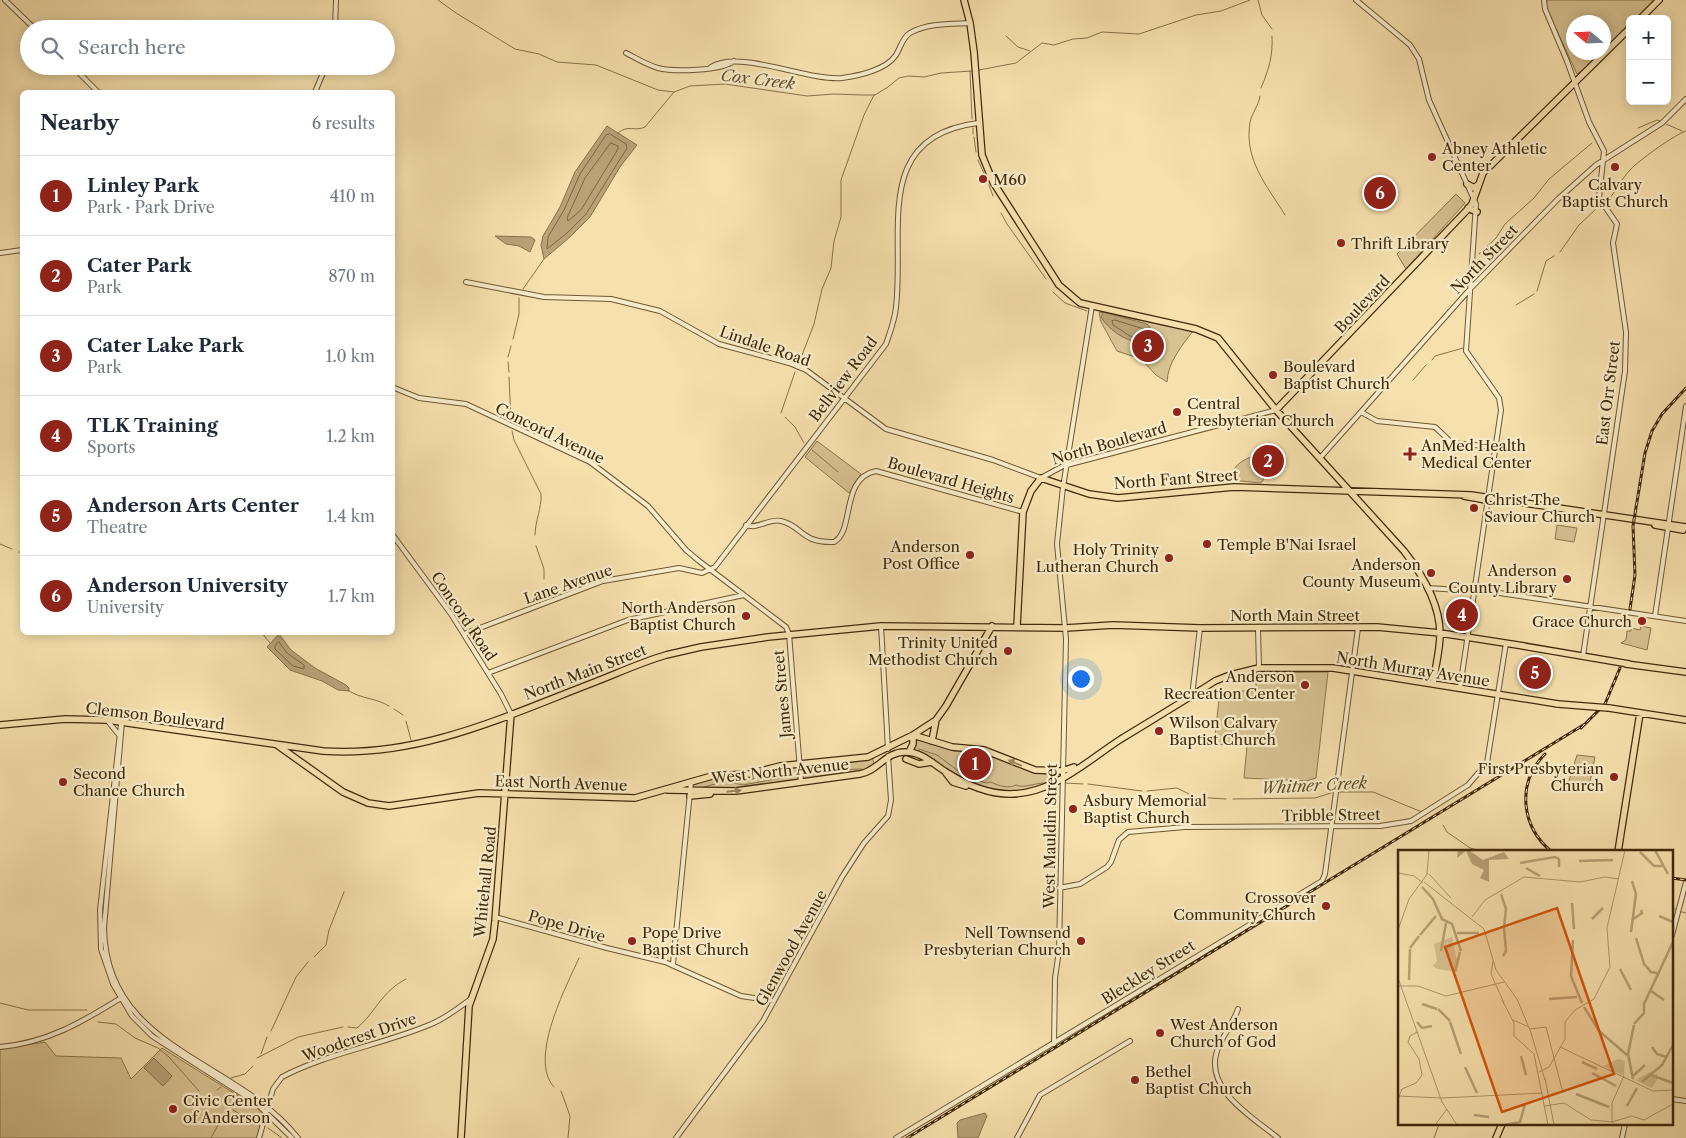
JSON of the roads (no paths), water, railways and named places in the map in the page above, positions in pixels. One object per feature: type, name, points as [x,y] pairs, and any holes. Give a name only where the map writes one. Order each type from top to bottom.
[{"type":"main road","points":[[964,0],[970,23],[982,155],[988,173],[1059,285],[1080,303],[1196,329],[1218,338],[1276,410],[1411,560],[1434,602],[1440,633],[1433,684]]},
{"type":"main road","points":[[1644,15],[1659,0]]},
{"type":"main road","name":"Boulevard","points":[[1276,410],[1466,211],[1474,199],[1483,173],[1626,32]]},
{"type":"main road","points":[[1467,184],[1474,188],[1479,184]]},
{"type":"main road","points":[[1466,211],[1477,212]]},
{"type":"main road","name":"North Fant Street","points":[[1041,478],[1088,494],[1118,498],[1234,487],[1347,489],[1464,496],[1669,526]]},
{"type":"main road","name":"North Boulevard","points":[[1017,626],[1023,512],[1031,491],[1041,478]]},
{"type":"main road","points":[[1669,526],[1686,527]]},
{"type":"main road","points":[[1669,526],[1686,531]]},
{"type":"main road","name":"North Main Street","points":[[277,744],[341,752],[394,750],[429,742],[511,714],[666,655],[701,647],[789,634],[881,626],[1066,627],[1120,625],[1200,628],[1358,628],[1440,633],[1686,672]]},
{"type":"main road","points":[[888,749],[936,720],[992,626]]},
{"type":"main road","name":"North Murray Avenue","points":[[908,752],[932,762],[944,772],[975,787],[996,792],[1021,793],[1043,788],[1062,779],[1086,762],[1230,675],[1259,668],[1352,670],[1499,696],[1558,704],[1609,708],[1686,720]]},
{"type":"main road","points":[[1618,850],[1640,712]]},
{"type":"main road","name":"Whitehall Road","points":[[460,1138],[465,1053],[471,999],[493,939],[511,714]]},
{"type":"main road","name":"Clemson Boulevard","points":[[0,725],[65,719],[107,720],[277,744]]},
{"type":"main road","points":[[932,741],[936,720]]},
{"type":"main road","points":[[912,735],[952,747],[984,750],[1028,768],[1062,771]]},
{"type":"main road","points":[[875,755],[875,762],[878,767],[888,756],[908,752],[913,744],[912,735]]},
{"type":"main road","name":"East North Avenue","points":[[277,744],[282,750],[354,799],[377,805],[402,806],[479,793],[635,798],[712,776],[749,774],[771,768],[858,760],[888,749]]},
{"type":"main road","points":[[906,759],[920,764],[932,762]]},
{"type":"main road","name":"North Murray Avenue","points":[[1062,771],[1086,762]]},
{"type":"main road","name":"West North Avenue","points":[[668,790],[691,793],[716,792],[869,772],[878,767]]},
{"type":"main road","points":[[1496,1138],[1501,1126]]},
{"type":"street","points":[[5,0],[26,20]]},
{"type":"street","points":[[335,20],[336,0]]},
{"type":"street","points":[[1356,0],[1410,45],[1419,59],[1429,100],[1474,199],[1477,212],[1466,350],[1499,398],[1501,410],[1460,688]]},
{"type":"street","name":"East Orr Street","points":[[1544,0],[1545,9],[1589,122],[1603,148],[1604,160],[1598,198],[1617,224],[1613,242],[1626,332],[1627,355],[1583,656]]},
{"type":"street","points":[[626,53],[657,68],[711,67],[716,64],[734,61],[823,77],[847,77],[889,62],[897,53],[905,37],[913,32],[943,24],[970,23]]},
{"type":"street","points":[[81,75],[96,90]]},
{"type":"street","points":[[316,90],[322,75]]},
{"type":"street","name":"North Street","points":[[1320,458],[1470,288],[1558,199],[1604,160],[1662,123],[1686,99]]},
{"type":"street","name":"Bellview Road","points":[[711,570],[886,344],[896,307],[900,195],[909,162],[916,150],[927,140],[945,129],[978,123]]},
{"type":"street","points":[[0,253],[20,250]]},
{"type":"street","name":"Lindale Road","points":[[466,282],[529,295],[596,297],[641,305],[685,323],[719,344],[790,363],[806,370],[886,429],[993,460],[1041,478]]},
{"type":"street","name":"West Mauldin Street","points":[[1054,1044],[1066,627],[1057,554],[1063,486],[1092,306]]},
{"type":"street","name":"Concord Avenue","points":[[395,388],[419,398],[460,403],[474,408],[590,462],[648,506],[686,550],[786,627],[789,634]]},
{"type":"street","points":[[1655,616],[1686,406]]},
{"type":"street","name":"North Boulevard","points":[[1041,478],[1066,465],[1276,410]]},
{"type":"street","points":[[1361,412],[1377,421],[1435,427],[1452,443],[1495,448]]},
{"type":"street","name":"Boulevard Heights","points":[[746,525],[750,527],[773,521],[781,521],[808,539],[834,542],[840,536],[858,482],[864,474],[876,471],[1023,512]]},
{"type":"street","name":"Concord Road","points":[[395,538],[464,634],[511,714]]},
{"type":"street","name":"Lane Avenue","points":[[464,634],[603,581],[679,568],[702,572],[711,570]]},
{"type":"street","points":[[1428,588],[1474,590],[1686,621]]},
{"type":"street","points":[[488,674],[628,620],[744,595]]},
{"type":"street","points":[[881,626],[888,749]]},
{"type":"street","points":[[1192,697],[1200,628]]},
{"type":"street","points":[[1258,628],[1259,668]]},
{"type":"street","name":"Bleckley Street","points":[[896,1138],[1054,1044],[1236,931],[1322,881],[1325,874],[1358,628]]},
{"type":"street","name":"James Street","points":[[789,634],[801,782]]},
{"type":"street","name":"Tribble Street","points":[[1059,888],[1080,884],[1107,867],[1111,862],[1119,840],[1128,832],[1185,827],[1380,826],[1411,821],[1468,785],[1487,763],[1508,644]]},
{"type":"street","points":[[107,720],[121,734]]},
{"type":"street","points":[[122,722],[104,928],[109,962],[122,998],[140,1025],[161,1044],[267,1110],[298,1138]]},
{"type":"street","points":[[121,734],[131,724]]},
{"type":"street","name":"Glenwood Avenue","points":[[676,1138],[763,1021],[855,856],[888,816],[891,800],[888,756]]},
{"type":"street","points":[[673,964],[691,782]]},
{"type":"street","points":[[1674,927],[1686,882]]},
{"type":"street","name":"Pope Drive","points":[[495,917],[606,948],[673,964],[741,996],[774,1001]]},
{"type":"street","points":[[0,1047],[39,1041],[61,1033],[122,998]]},
{"type":"street","name":"Woodcrest Drive","points":[[260,1138],[275,1084],[282,1077],[390,1037],[428,1026],[471,999]]},
{"type":"street","points":[[1238,1009],[1217,1051],[1216,1073],[1224,1089],[1236,1104],[1278,1138]]},
{"type":"street","points":[[1017,1138],[1040,1095],[1130,1041]]},
{"type":"street","points":[[267,1110],[292,1138]]},
{"type":"water","points":[[607,126],[637,145],[620,167],[590,217],[544,259],[541,245],[543,236],[560,207],[575,172]]},
{"type":"water","points":[[495,236],[531,237],[535,240],[530,252],[519,246],[506,244]]},
{"type":"water","points":[[1103,312],[1147,324],[1155,333],[1162,336],[1163,345],[1158,350],[1146,350],[1140,343],[1128,340],[1113,331],[1101,317]]},
{"type":"water","points":[[280,635],[291,650],[315,668],[346,685],[349,691],[338,690],[322,681],[290,670],[267,647]]},
{"type":"water","points":[[154,1058],[172,1076],[163,1086],[144,1068]]},
{"type":"water","points":[[985,1113],[987,1116],[978,1138],[958,1138],[957,1123],[960,1120]]},
{"type":"waterway","name":"Cox Creek","points":[[438,0],[515,49],[539,54],[557,62],[596,65],[658,90],[674,92],[690,86],[725,84],[807,96],[834,94],[875,95],[899,78],[972,71]]},
{"type":"waterway","name":"Cox Creek","points":[[979,70],[1016,63],[1042,43],[1054,45],[1073,39],[1087,38],[1102,32],[1139,34],[1196,15],[1221,11],[1250,0]]},
{"type":"waterway","points":[[1258,0],[1262,15],[1272,29]]},
{"type":"waterway","points":[[1006,36],[1018,47],[1030,51]]},
{"type":"waterway","points":[[1261,88],[1270,62],[1272,36]]},
{"type":"waterway","points":[[970,71],[972,119]]},
{"type":"waterway","points":[[618,133],[628,128],[638,129],[645,127],[674,92]]},
{"type":"waterway","points":[[799,363],[814,324],[822,289],[831,268],[834,241],[841,217],[841,180],[864,115],[874,95]]},
{"type":"waterway","points":[[1260,96],[1250,122],[1250,148],[1258,171],[1285,215]]},
{"type":"waterway","points":[[1638,128],[1657,120],[1660,121]]},
{"type":"waterway","points":[[1666,124],[1682,131]]},
{"type":"waterway","points":[[973,128],[973,134]]},
{"type":"waterway","points":[[1607,201],[1635,165],[1666,142],[1686,131]]},
{"type":"waterway","points":[[974,137],[976,152]]},
{"type":"waterway","points":[[1479,254],[1496,238],[1505,224],[1534,198],[1549,179],[1592,143]]},
{"type":"waterway","points":[[978,160],[987,180]]},
{"type":"waterway","points":[[989,185],[993,196]]},
{"type":"waterway","points":[[1560,252],[1579,225],[1598,207]]},
{"type":"waterway","points":[[1001,213],[1046,279]]},
{"type":"waterway","points":[[1537,291],[1546,261],[1554,256]]},
{"type":"waterway","points":[[523,289],[544,259]]},
{"type":"waterway","points":[[1053,292],[1065,303],[1087,311]]},
{"type":"waterway","points":[[1516,305],[1534,294]]},
{"type":"waterway","points":[[513,339],[519,314],[519,298]]},
{"type":"waterway","points":[[508,357],[511,346]]},
{"type":"waterway","points":[[1432,360],[1435,356],[1463,348]]},
{"type":"waterway","points":[[508,362],[509,372]]},
{"type":"waterway","points":[[1413,380],[1426,365]]},
{"type":"waterway","points":[[781,413],[795,372]]},
{"type":"waterway","points":[[509,377],[511,420]]},
{"type":"waterway","points":[[785,417],[795,427],[804,443]]},
{"type":"waterway","points":[[512,431],[514,440],[541,494],[535,535]]},
{"type":"waterway","points":[[812,450],[838,472]]},
{"type":"waterway","points":[[0,544],[12,549]]},
{"type":"waterway","points":[[536,546],[544,569],[544,579]]},
{"type":"waterway","points":[[263,635],[270,643]]},
{"type":"waterway","points":[[349,691],[389,706]]},
{"type":"waterway","points":[[394,709],[403,715]]},
{"type":"waterway","points":[[406,721],[411,740]]},
{"type":"waterway","name":"Whitner Creek","points":[[919,749],[937,755],[965,776],[986,783],[991,782],[1007,787],[1047,783]]},
{"type":"waterway","points":[[808,771],[862,769]]},
{"type":"waterway","points":[[726,781],[743,785],[792,776]]},
{"type":"waterway","points":[[704,787],[723,782]]},
{"type":"waterway","name":"Whitner Creek","points":[[1065,783],[1083,784]]},
{"type":"waterway","name":"Whitner Creek","points":[[1088,784],[1142,791]]},
{"type":"waterway","name":"Whitner Creek","points":[[1147,791],[1177,788],[1195,797],[1226,799]]},
{"type":"waterway","name":"Whitner Creek","points":[[1233,799],[1315,798],[1334,792]]},
{"type":"waterway","name":"Whitner Creek","points":[[1338,792],[1373,792],[1422,812]]},
{"type":"waterway","name":"Whitner Creek","points":[[1443,825],[1447,832],[1470,848],[1478,850]]},
{"type":"waterway","points":[[314,957],[326,945],[329,930],[344,892]]},
{"type":"waterway","name":"Whitner Creek","points":[[1682,912],[1686,913]]},
{"type":"waterway","points":[[554,1087],[547,1075],[545,1059],[547,1042],[559,1004],[579,958]]},
{"type":"waterway","points":[[271,1031],[296,977],[308,962]]},
{"type":"waterway","points":[[348,1027],[357,1028],[390,990],[406,979]]},
{"type":"waterway","points":[[0,1003],[28,1010],[87,1010]]},
{"type":"waterway","points":[[98,1022],[116,1024],[135,1038],[158,1048],[169,1057],[199,1091]]},
{"type":"waterway","points":[[257,1058],[298,1037],[343,1027]]},
{"type":"waterway","points":[[261,1054],[267,1037]]},
{"type":"waterway","points":[[231,1078],[245,1074],[253,1066]]},
{"type":"waterway","points":[[217,1090],[221,1087]]},
{"type":"waterway","points":[[561,1091],[570,1116],[568,1138]]},
{"type":"waterway","points":[[211,1138],[226,1110]]},
{"type":"waterway","points":[[233,1110],[258,1125]]},
{"type":"waterway","points":[[1434,1138],[1438,1126]]},
{"type":"waterway","points":[[268,1128],[282,1138]]},
{"type":"railway","points":[[1630,609],[1635,575],[1633,526],[1645,453],[1652,431],[1662,414],[1686,388]]},
{"type":"railway","points":[[1581,728],[1605,704],[1620,668]]},
{"type":"railway","points":[[907,1138],[1585,724]]},
{"type":"railway","points":[[1545,754],[1530,778],[1526,791],[1526,804],[1534,830],[1550,850]]},
{"type":"railway","points":[[1674,878],[1686,880]]},
{"type":"place","name":"Abney Athletic Center","points":[[1432,157]]},
{"type":"place","name":"Calvary Baptist Church","points":[[1615,167]]},
{"type":"place","name":"M60","points":[[983,179]]},
{"type":"place","name":"Anderson University","points":[[1380,193]]},
{"type":"place","name":"Thrift Library","points":[[1341,243]]},
{"type":"place","name":"Cater Lake Park","points":[[1148,346]]},
{"type":"place","name":"Boulevard Baptist Church","points":[[1273,375]]},
{"type":"place","name":"Central Presbyterian Church","points":[[1177,412]]},
{"type":"place","name":"AnMed Health Medical Center","points":[[1410,454]]},
{"type":"place","name":"Cater Park","points":[[1268,461]]},
{"type":"place","name":"Christ The Saviour Church","points":[[1474,508]]},
{"type":"place","name":"Temple B'Nai Israel","points":[[1207,544]]},
{"type":"place","name":"Anderson Post Office","points":[[970,555]]},
{"type":"place","name":"Holy Trinity Lutheran Church","points":[[1169,558]]},
{"type":"place","name":"Anderson County Museum","points":[[1431,573]]},
{"type":"place","name":"Anderson County Library","points":[[1567,579]]},
{"type":"place","name":"TLK Training","points":[[1462,615]]},
{"type":"place","name":"North Anderson Baptist Church","points":[[746,616]]},
{"type":"place","name":"Grace Church","points":[[1642,621]]},
{"type":"place","name":"Trinity United Methodist Church","points":[[1008,651]]},
{"type":"place","name":"Anderson Arts Center","points":[[1535,673]]},
{"type":"place","name":"Anderson Recreation Center","points":[[1305,685]]},
{"type":"place","name":"Wilson Calvary Baptist Church","points":[[1159,731]]},
{"type":"place","name":"Linley Park","points":[[975,764]]},
{"type":"place","name":"First Presbyterian Church","points":[[1614,777]]},
{"type":"place","name":"Second Chance Church","points":[[63,782]]},
{"type":"place","name":"Asbury Memorial Baptist Church","points":[[1073,809]]},
{"type":"place","name":"Crossover Community Church","points":[[1326,906]]},
{"type":"place","name":"Pope Drive Baptist Church","points":[[632,941]]},
{"type":"place","name":"Nell Townsend Presbyterian Church","points":[[1081,941]]},
{"type":"place","name":"West Anderson Church of God","points":[[1160,1033]]},
{"type":"place","name":"Bethel Baptist Church","points":[[1135,1080]]},
{"type":"place","name":"Civic Center of Anderson","points":[[173,1109]]}]
